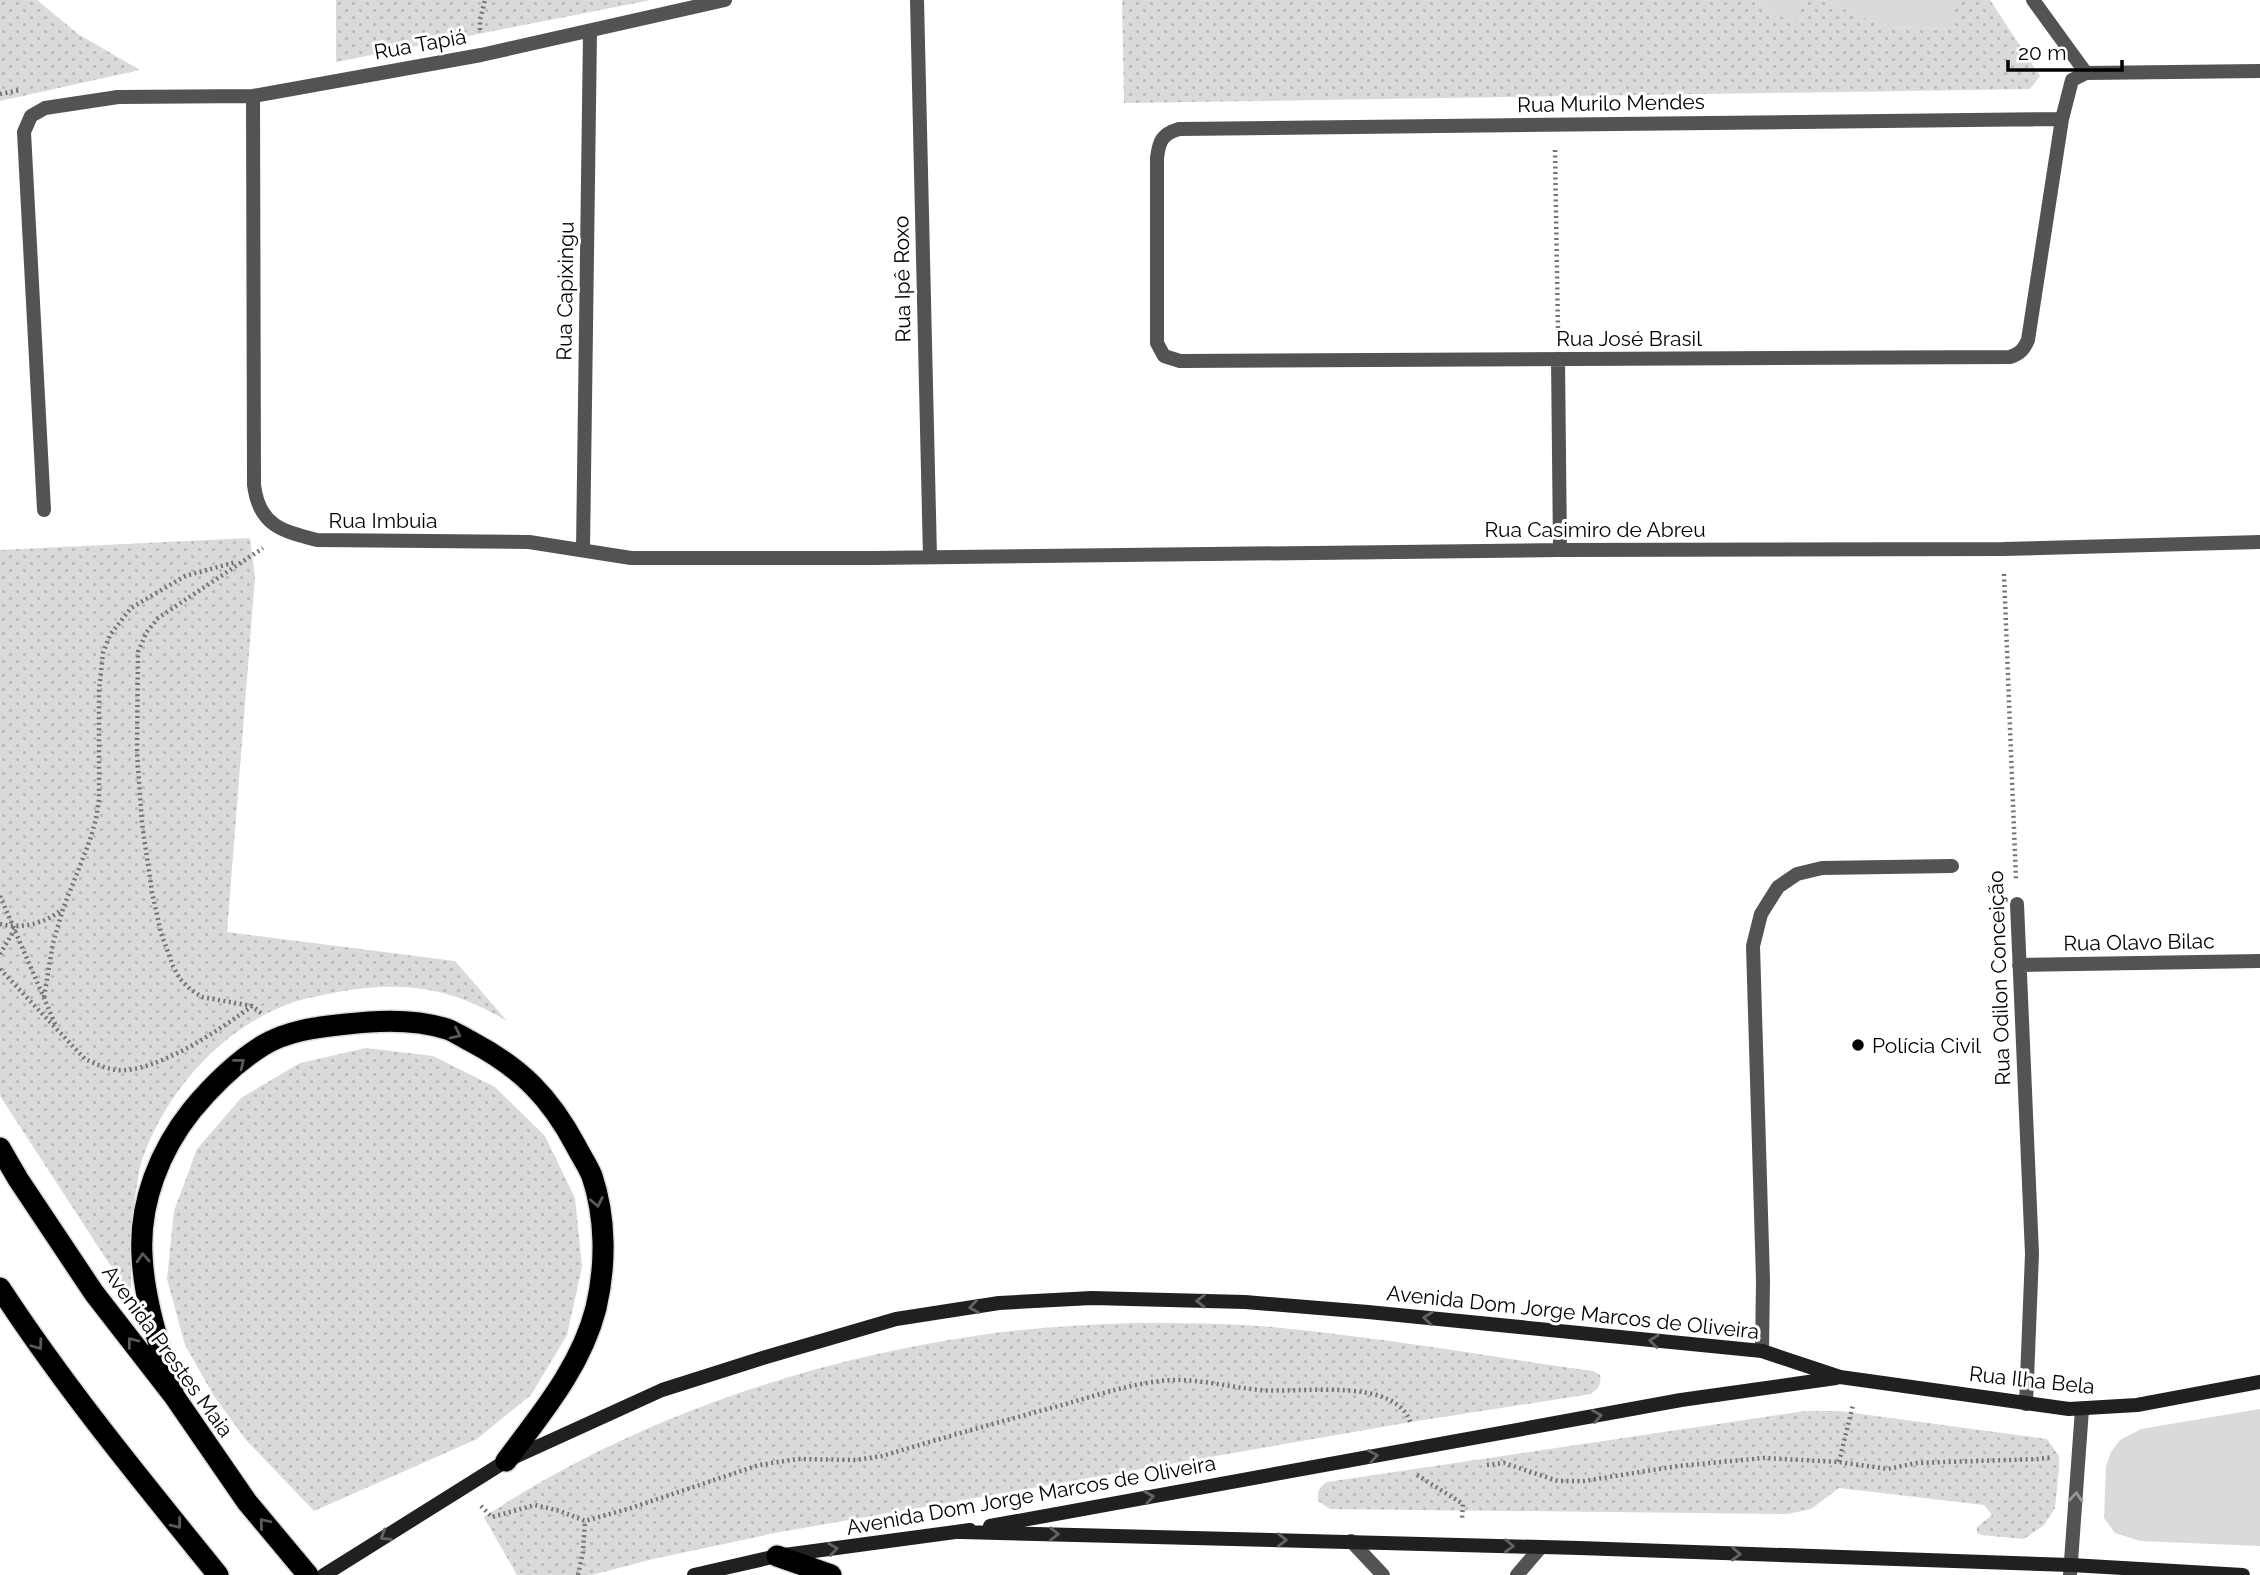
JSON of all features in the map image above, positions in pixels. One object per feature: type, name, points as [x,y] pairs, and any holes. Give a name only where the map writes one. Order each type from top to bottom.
[{"type":"highway","points":[[174,1396],[156,1334],[141,1253],[146,1203],[154,1176],[183,1122],[234,1067],[264,1045],[290,1034],[310,1028],[393,1021],[447,1029],[521,1072],[560,1117],[592,1175],[604,1236],[603,1270],[595,1310],[568,1374],[506,1461]]},
{"type":"highway","name":"Avenida Prestes Maia","points":[[0,1148],[94,1293],[174,1396],[247,1502],[308,1575]]},
{"type":"highway","points":[[0,1288],[34,1340],[118,1452],[218,1575]]},
{"type":"highway","points":[[778,1556],[831,1575]]},
{"type":"main road","name":"Avenida Dom Jorge Marcos de Oliveira","points":[[324,1575],[506,1461],[640,1399],[714,1373],[896,1320],[999,1303],[1092,1298],[1245,1302],[1381,1313],[1762,1352],[1840,1377]]},
{"type":"main road","name":"Avenida Dom Jorge Marcos de Oliveira","points":[[694,1575],[778,1556],[961,1532],[1681,1400],[1840,1377]]},
{"type":"main road","name":"Rua Ilha Bela","points":[[1840,1377],[2026,1404],[2082,1409],[2137,1405],[2260,1381]]},
{"type":"main road","points":[[961,1532],[1463,1544],[2243,1575]]},
{"type":"street","name":"Rua Tapiá","points":[[44,510],[24,132],[31,116],[45,108],[118,96],[253,96],[481,55],[725,0]]},
{"type":"street","name":"Rua Ipê Roxo","points":[[917,0],[930,557]]},
{"type":"street","points":[[2033,0],[2086,73],[2260,71]]},
{"type":"street","name":"Rua Capixingu","points":[[583,550],[590,32]]},
{"type":"street","name":"Rua José Brasil","points":[[1162,137],[1157,158],[1156,335],[1164,356],[1180,361],[2010,357],[2025,348],[2028,340],[2062,119],[2072,80],[2086,73]]},
{"type":"street","name":"Rua Imbuia","points":[[253,96],[254,485],[256,501],[271,523],[287,533],[317,540],[529,542],[631,558],[930,557]]},
{"type":"street","name":"Rua Murilo Mendes","points":[[1162,137],[1179,129],[2062,119]]},
{"type":"street","points":[[1558,359],[1560,550]]},
{"type":"street","name":"Rua Casimiro de Abreu","points":[[930,557],[1560,550],[2003,549],[2260,542]]},
{"type":"street","points":[[1762,1352],[1763,1280],[1753,946],[1761,914],[1778,887],[1797,873],[1822,868],[1952,866]]},
{"type":"street","name":"Rua Odilon Conceição","points":[[2017,904],[2032,1254],[2026,1404]]},
{"type":"street","name":"Rua Olavo Bilac","points":[[2018,965],[2260,961]]},
{"type":"street","points":[[2070,1570],[2082,1409]]},
{"type":"street","points":[[1351,1541],[1384,1575]]},
{"type":"street","points":[[1517,1575],[1541,1547]]},
{"type":"path","points":[[1555,124],[1558,359]]},
{"type":"path","points":[[287,533],[158,618],[141,642],[138,652],[137,753],[142,823],[152,892],[161,933],[173,967],[180,979],[202,997],[252,1006],[290,1034]]},
{"type":"path","name":"Rua Odilon Conceição","points":[[2003,549],[2017,904]]},
{"type":"path","points":[[44,997],[53,943],[96,819],[99,799],[99,691],[103,653],[110,635],[131,608],[185,576],[241,561]]},
{"type":"path","points":[[0,896],[57,1030]]},
{"type":"path","points":[[0,924],[15,928],[47,919],[63,909]]},
{"type":"path","points":[[0,954],[15,928]]},
{"type":"path","points":[[0,969],[85,1059],[117,1070],[152,1065],[220,1029],[252,1006]]},
{"type":"path","points":[[463,1488],[492,1517],[535,1505],[585,1521],[759,1465],[798,1459],[856,1460],[882,1457],[1039,1411],[1160,1381],[1195,1380],[1261,1390],[1358,1390],[1399,1405],[1407,1412],[1411,1422],[1417,1475],[1462,1504],[1463,1544]]},
{"type":"path","points":[[1839,1462],[1859,1380]]},
{"type":"path","points":[[1479,1466],[1504,1463],[1558,1481],[1584,1481],[1764,1458],[1839,1462],[1888,1469],[1916,1463],[2079,1456]]},
{"type":"path","points":[[1417,1475],[1429,1473]]},
{"type":"path","points":[[578,1575],[585,1521]]},
{"type":"shaded area","points":[[0,0],[37,0],[78,34],[140,70],[0,101]]},
{"type":"shaded area","points":[[336,0],[651,0],[336,62]]},
{"type":"shaded area","points":[[1122,0],[1751,0],[1793,22],[1805,0],[1824,0],[1887,27],[1954,29],[1954,0],[1990,0],[2040,76],[2030,89],[1124,103]]},
{"type":"shaded area","points":[[1751,0],[1805,0],[1794,23]]},
{"type":"shaded area","points":[[1824,0],[1954,0],[1954,29],[1886,27]]},
{"type":"shaded area","points":[[250,538],[255,577],[227,932],[455,961],[507,1021],[448,994],[427,989],[376,987],[302,1000],[270,1012],[222,1043],[183,1085],[166,1109],[141,1164],[132,1231],[131,1297],[0,1096],[0,550]]},
{"type":"shaded area","points":[[366,1048],[433,1056],[495,1087],[545,1136],[575,1198],[582,1267],[567,1335],[531,1395],[477,1439],[314,1511],[246,1440],[214,1396],[185,1345],[167,1279],[174,1211],[197,1149],[241,1098],[300,1063]]},
{"type":"shaded area","points":[[1133,1323],[1255,1326],[1312,1331],[1593,1371],[1600,1375],[1600,1381],[1591,1394],[1411,1422],[780,1532],[592,1575],[517,1575],[484,1517],[542,1481],[603,1449],[729,1396],[795,1375],[861,1358],[995,1333]]},
{"type":"shaded area","points":[[2260,1409],[2260,1546],[2140,1541],[2115,1533],[2104,1518],[2106,1466],[2111,1452],[2120,1440],[2141,1429]]},
{"type":"shaded area","points":[[1805,1411],[1839,1411],[2047,1439],[2059,1456],[2055,1508],[2044,1525],[2024,1539],[1977,1533],[1977,1527],[1992,1515],[1984,1505],[1839,1488],[1811,1509],[1788,1514],[1330,1509],[1318,1501],[1319,1490],[1327,1482]]},
{"type":"place","name":"Polícia Civil","points":[[1858,1045]]}]
